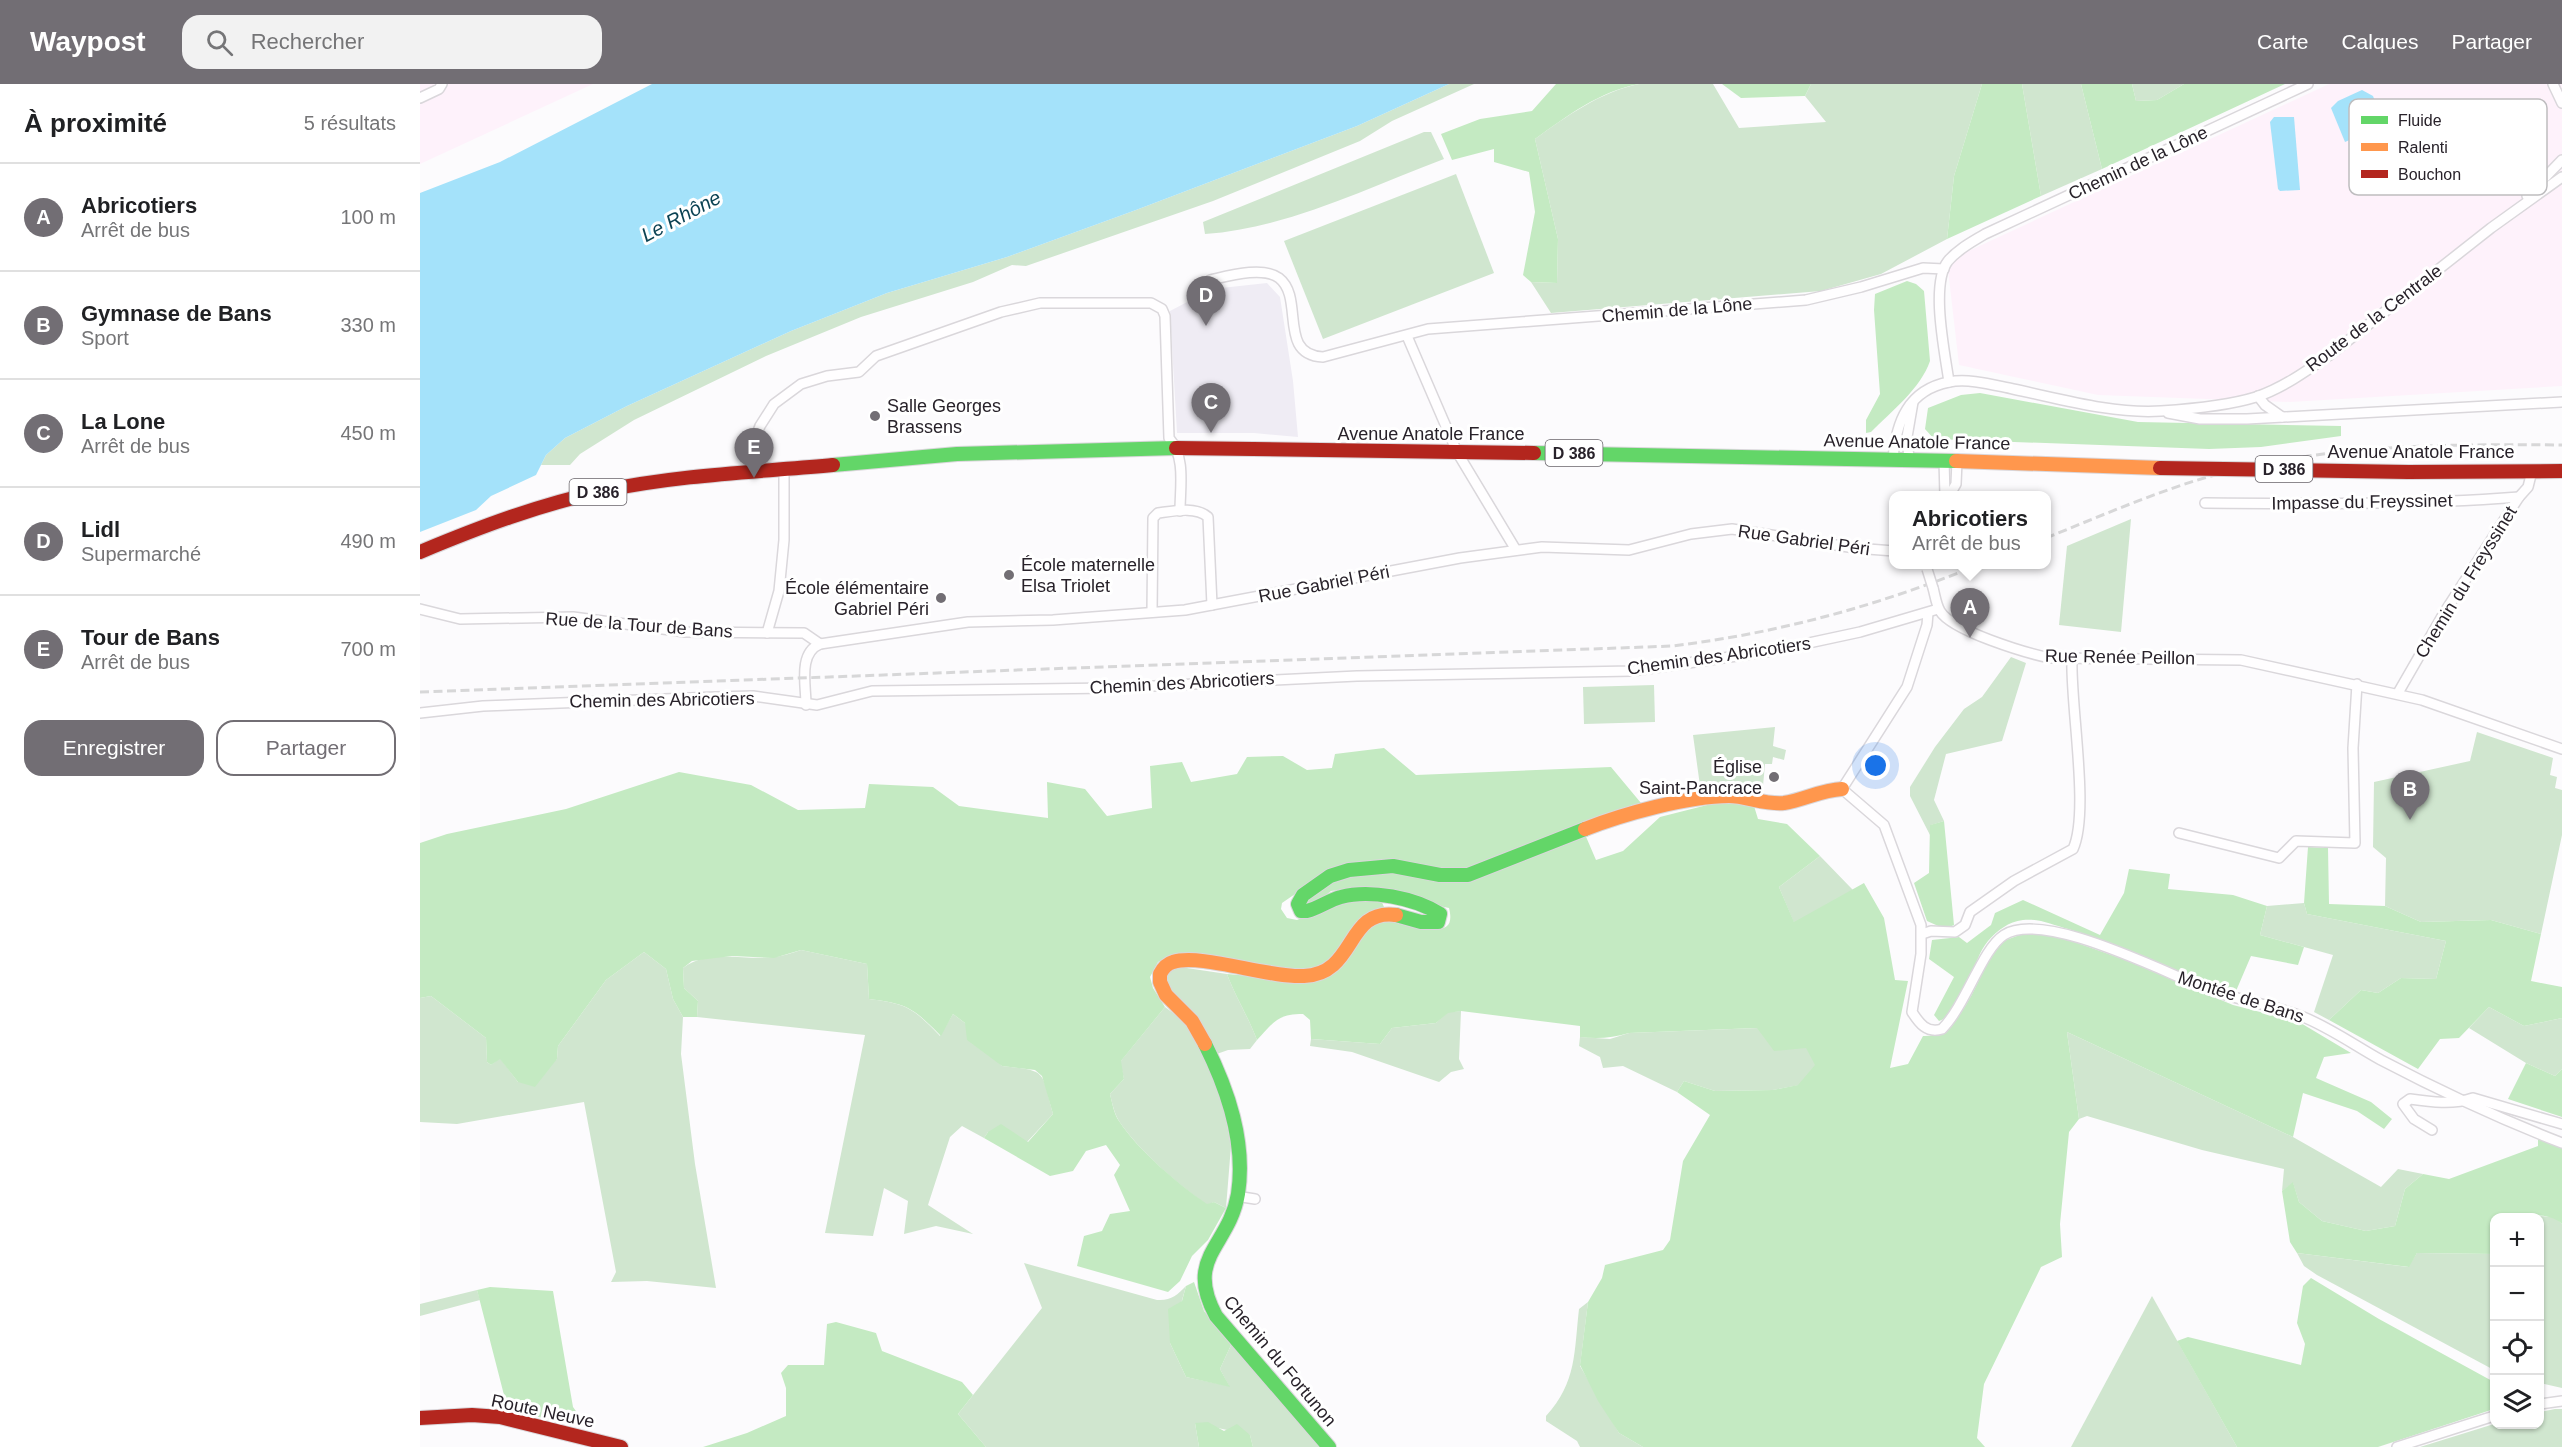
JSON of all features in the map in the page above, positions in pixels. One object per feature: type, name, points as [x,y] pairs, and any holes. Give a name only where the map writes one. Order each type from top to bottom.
[{"type":"main road","name":"Avenue Anatole France","points":[[420,552],[488,524],[567,499],[657,482],[784,468],[957,454],[1147,451],[1178,448],[1909,459],[2408,472],[2562,471]]},
{"type":"main road","name":"Chemin du Fortunon","points":[[1329,1447],[1216,1316],[1204,1296],[1203,1268],[1228,1221],[1236,1196],[1239,1149],[1233,1110],[1196,1027],[1161,989],[1160,974],[1168,963],[1194,961],[1284,974],[1322,974],[1336,965],[1359,930],[1371,919],[1392,913],[1428,923],[1438,922],[1440,919],[1440,914],[1431,908],[1364,894],[1333,898],[1310,912],[1301,911],[1298,904],[1303,895],[1330,876],[1348,870],[1394,867],[1440,875],[1468,875],[1603,822],[1696,800],[1730,795],[1782,803],[1827,790],[1842,789]]},
{"type":"main road","name":"Route Neuve","points":[[420,1418],[472,1415],[500,1418],[621,1447]]},
{"type":"street","points":[[420,98],[439,89],[442,84]]},
{"type":"street","name":"Chemin de la Lône","points":[[1210,280],[1261,273],[1279,278],[1289,291],[1295,335],[1299,345],[1314,356],[1323,357],[1428,329],[1806,300],[1861,287],[1923,268],[1944,269],[1961,248],[1985,234],[2308,84]]},
{"type":"street","points":[[2553,84],[2562,103]]},
{"type":"street","name":"Route de la Centrale","points":[[2547,175],[2562,160]]},
{"type":"street","name":"Route de la Centrale","points":[[2547,188],[2562,177]]},
{"type":"street","name":"Route de la Centrale","points":[[2508,215],[2528,195]]},
{"type":"street","name":"Route de la Centrale","points":[[1949,381],[1989,384],[2095,406],[2160,411],[2240,401],[2258,396],[2306,371],[2331,354],[2536,195]]},
{"type":"street","points":[[1893,459],[1897,427],[1903,412],[1914,401],[1949,381],[1940,296],[1940,278],[1944,269]]},
{"type":"street","points":[[753,472],[752,447],[760,426],[774,404],[801,384],[827,376],[859,372],[876,356],[1001,312],[1040,303],[1151,303],[1162,309],[1165,316],[1169,438],[1178,448],[1180,511]]},
{"type":"street","points":[[1407,336],[1457,452],[1516,550]]},
{"type":"street","points":[[2258,396],[2265,405],[2282,417]]},
{"type":"street","points":[[1909,459],[1907,437],[1914,401]]},
{"type":"street","points":[[2240,401],[2247,419]]},
{"type":"street","points":[[2160,411],[2200,418],[2247,419],[2562,402]]},
{"type":"street","points":[[1947,491],[1951,461]]},
{"type":"street","points":[[767,633],[779,591],[784,540],[784,468]]},
{"type":"street","name":"Chemin du Freyssinet","points":[[2398,693],[2444,613],[2519,496],[2528,487],[2532,471]]},
{"type":"street","name":"Impasse du Freyssinet","points":[[2205,503],[2328,504],[2459,501],[2519,496]]},
{"type":"street","points":[[1152,612],[1153,518],[1158,513],[1180,511],[1204,514],[1208,517],[1212,605]]},
{"type":"street","name":"Rue Gabriel Péri","points":[[820,644],[968,622],[1053,620],[1212,605],[1542,546],[1629,550],[1692,534],[1732,529],[1855,548],[1889,550]]},
{"type":"street","points":[[1927,569],[1938,609]]},
{"type":"street","name":"Rue de la Tour de Bans","points":[[420,609],[460,619],[573,617],[685,632],[804,633],[820,644]]},
{"type":"street","name":"Rue Renée Peillon","points":[[1938,609],[1953,621],[2003,646],[2050,658],[2241,660],[2398,693],[2562,749]]},
{"type":"street","name":"Chemin des Abricotiers","points":[[420,713],[483,706],[716,697],[753,696],[806,705],[823,704],[872,692],[1112,688],[1347,676],[1632,671],[1772,651],[1938,609]]},
{"type":"street","points":[[1928,613],[1927,625],[1907,687],[1842,789],[1884,825],[1906,880],[1922,934],[1931,931],[1955,933],[1965,925],[1970,912],[2007,886],[2073,849],[2076,841],[2079,797],[2072,658]]},
{"type":"street","points":[[806,705],[806,659],[811,649],[820,644]]},
{"type":"street","points":[[2179,833],[2279,858],[2296,841],[2355,843],[2353,748],[2357,684]]},
{"type":"street","name":"Montée de Bans","points":[[1922,934],[1912,1012],[1919,1024],[1928,1030],[1942,1029],[1956,1016],[1989,951],[2003,935],[2022,928],[2040,927],[2061,932],[2216,992],[2300,1015],[2486,1113],[2562,1143]]},
{"type":"street","points":[[2432,1130],[2414,1119],[2403,1104],[2410,1099],[2438,1103],[2473,1098],[2562,1124]]},
{"type":"street","points":[[1236,1196],[1255,1199]]},
{"type":"street","points":[[2544,1403],[2562,1401]]},
{"type":"street","points":[[2397,1447],[2490,1417]]},
{"type":"shaded area","points":[[420,84],[593,84],[420,164]]},
{"type":"shaded area","points":[[2329,84],[2562,84],[2562,386],[2290,402],[2098,395],[1959,365],[1947,261]]},
{"type":"shaded area","points":[[1267,283],[1280,297],[1293,381],[1298,437],[1254,433],[1177,433],[1170,311],[1212,289]]},
{"type":"green space","points":[[1449,84],[1474,84],[1392,121],[1360,141],[1213,201],[1026,266],[1012,265],[973,282],[861,317],[766,356],[634,420],[580,454],[570,465],[541,465],[546,455],[565,438],[627,406],[791,331],[887,293],[1007,257],[1136,210],[1357,126]]},
{"type":"green space","points":[[1556,84],[1639,84],[1597,98],[1535,139],[1558,239],[1557,283],[1531,282],[1523,275],[1535,212],[1529,172],[1494,162],[1494,149],[1452,160],[1441,134],[1480,119],[1532,111]]},
{"type":"green space","points":[[1639,84],[1713,84],[1739,128],[1826,122],[1805,96],[1811,84],[1982,84],[1954,176],[1947,239],[1881,274],[1821,291],[1551,313],[1531,282],[1557,283],[1558,239],[1535,139],[1597,99]]},
{"type":"green space","points":[[1722,84],[1811,84],[1805,96],[1741,98]]},
{"type":"green space","points":[[1982,84],[2022,84],[2041,196],[1947,239],[1954,176]]},
{"type":"green space","points":[[2022,84],[2081,84],[2102,169],[2041,196]]},
{"type":"green space","points":[[2081,84],[2132,84],[2136,101],[2157,100],[2184,84],[2285,84],[2102,169]]},
{"type":"green space","points":[[2132,84],[2184,84],[2157,100],[2136,101]]},
{"type":"green space","points":[[1424,132],[1431,132],[1444,159],[1297,215],[1267,224],[1205,234],[1203,222]]},
{"type":"green space","points":[[1456,174],[1494,273],[1323,339],[1284,241]]},
{"type":"green space","points":[[1907,281],[1916,284],[1924,291],[1930,361],[1920,381],[1905,399],[1871,432],[1866,433],[1866,420],[1880,394],[1875,294]]},
{"type":"green space","points":[[1980,393],[2138,422],[2341,426],[2341,436],[2261,447],[2209,449],[1934,439],[1925,429],[1928,408],[1961,395]]},
{"type":"green space","points":[[2131,519],[2121,632],[2059,625],[2067,546]]},
{"type":"green space","points":[[2011,657],[2026,663],[2002,741],[1946,754],[1934,800],[1944,821],[1931,825],[1930,835],[1910,796],[1910,787],[1935,747],[1964,709],[1982,697]]},
{"type":"green space","points":[[1654,685],[1655,722],[1584,724],[1583,687]]},
{"type":"green space","points":[[1775,727],[1773,746],[1786,750],[1784,760],[1773,757],[1772,764],[1765,764],[1762,797],[1721,789],[1701,793],[1693,735]]},
{"type":"green space","points":[[2477,732],[2553,758],[2550,775],[2557,777],[2555,788],[2562,790],[2562,835],[2541,934],[2491,920],[2421,922],[2385,906],[2386,858],[2373,847],[2374,782],[2470,761]]},
{"type":"green space","points":[[1384,748],[1416,775],[1611,767],[1641,803],[1580,823],[1473,867],[1458,870],[1327,872],[1282,903],[1281,909],[1287,918],[1297,920],[1346,899],[1381,900],[1384,907],[1365,916],[1339,953],[1326,967],[1301,970],[1262,968],[1173,955],[1158,962],[1150,977],[1153,988],[1165,1007],[1121,1061],[1124,1079],[1110,1094],[1113,1108],[1127,1132],[1159,1166],[1207,1204],[1214,1202],[1226,1208],[1208,1240],[1192,1256],[1180,1281],[1168,1292],[1077,1266],[1084,1236],[1102,1231],[1110,1214],[1130,1211],[1114,1175],[1120,1165],[1106,1145],[1086,1151],[1073,1171],[1050,1176],[984,1138],[988,1132],[1001,1124],[1028,1142],[1053,1114],[1042,1076],[1035,1070],[1002,1066],[967,1040],[965,1023],[953,1014],[941,1036],[910,1009],[893,1003],[869,999],[867,964],[801,950],[774,958],[732,956],[692,961],[683,968],[684,988],[698,1001],[697,1017],[683,1017],[673,999],[666,969],[644,952],[606,980],[558,1046],[557,1059],[535,1087],[518,1082],[500,1059],[491,1065],[487,1062],[486,1038],[431,996],[420,998],[420,843],[447,834],[566,809],[679,772],[751,785],[798,810],[865,808],[869,784],[933,787],[959,806],[1048,818],[1047,782],[1085,789],[1107,816],[1152,808],[1150,766],[1182,762],[1191,782],[1237,774],[1247,757],[1283,756],[1307,770],[1332,768],[1335,754]]},
{"type":"green space","points":[[1723,801],[1754,806],[1758,819],[1787,824],[1820,856],[1779,887],[1794,922],[1864,883],[1884,918],[1895,980],[1908,981],[1890,1068],[1908,1064],[1923,1036],[1936,1034],[1948,1027],[1958,1016],[1995,947],[2003,941],[2028,932],[2049,933],[2123,959],[2233,1005],[2299,1022],[2351,1053],[2324,1057],[2316,1078],[2371,1102],[2392,1119],[2384,1129],[2357,1111],[2303,1093],[2293,1137],[2067,1032],[2079,1119],[2069,1132],[2060,1224],[2062,1257],[2041,1267],[1984,1384],[1977,1438],[1985,1447],[1643,1447],[1619,1433],[1598,1401],[1580,1365],[1588,1302],[1602,1278],[1605,1265],[1663,1250],[1670,1240],[1683,1161],[1710,1115],[1677,1092],[1684,1081],[1715,1091],[1773,1090],[1798,1085],[1815,1065],[1806,1048],[1774,1051],[1757,1028],[1629,1033],[1611,1037],[1587,1038],[1580,1037],[1580,1026],[1461,1011],[1448,1013],[1436,1023],[1392,1028],[1380,1044],[1311,1039],[1310,1020],[1303,1014],[1282,1017],[1257,1040],[1227,974],[1304,981],[1319,980],[1363,931],[1378,921],[1388,920],[1437,929],[1446,927],[1450,921],[1449,908],[1353,888],[1331,891],[1312,906],[1307,905],[1307,900],[1337,880],[1355,873],[1409,874],[1450,881],[1584,832],[1596,860],[1623,851],[1660,817]]},
{"type":"green space","points":[[1944,821],[1954,925],[1945,929],[1927,921],[1914,883],[1929,873],[1930,825]]},
{"type":"green space","points":[[2308,847],[2328,848],[2329,904],[2385,906],[2421,922],[2491,920],[2541,934],[2531,981],[2562,987],[2562,1018],[2524,1026],[2489,1007],[2459,1038],[2440,1039],[2418,1069],[2329,1020],[2361,990],[2378,993],[2401,978],[2436,979],[2446,941],[2307,914],[2304,903]]},
{"type":"green space","points":[[1820,856],[1852,889],[1875,919],[1865,1073],[1773,1090],[1715,1091],[1684,1081],[1677,1092],[1623,1066],[1603,1068],[1600,1057],[1579,1046],[1580,1037],[1610,1039],[1629,1033],[1758,1028],[1794,923],[1779,887]]},
{"type":"green space","points":[[2129,869],[2170,874],[2168,889],[2233,895],[2267,906],[2260,935],[2304,947],[2298,965],[2251,956],[2236,991],[2193,978],[2089,936],[2046,922],[2023,920],[2004,927],[1988,941],[1977,961],[1963,997],[1949,1016],[1939,1021],[1934,1015],[1954,977],[1929,959],[1932,940],[1959,937],[1967,943],[1991,925],[1995,913],[2023,900],[2100,935],[2124,893]]},
{"type":"green space","points":[[2304,903],[2307,914],[2446,941],[2436,979],[2401,978],[2378,993],[2361,990],[2329,1020],[2314,1012],[2333,955],[2260,935],[2267,906]]},
{"type":"green space","points":[[801,950],[867,964],[869,999],[893,1003],[909,1009],[940,1036],[953,1014],[965,1023],[1002,1066],[1028,1069],[1040,1075],[1044,1081],[1053,1114],[1027,1142],[988,1132],[984,1138],[962,1126],[950,1137],[928,1205],[973,1234],[936,1226],[904,1234],[908,1201],[884,1188],[873,1236],[825,1233],[865,1035],[697,1017],[698,1001],[684,988],[683,968],[704,958],[763,958]]},
{"type":"green space","points":[[644,952],[666,969],[673,999],[683,1017],[681,1054],[695,1164],[716,1288],[647,1281],[611,1282],[616,1272],[584,1102],[457,1124],[420,1122],[420,998],[431,996],[486,1038],[487,1062],[491,1065],[500,1058],[518,1082],[557,1059],[558,1046],[606,980]]},
{"type":"green space","points":[[1173,968],[1227,974],[1257,1040],[1250,1049],[1228,1050],[1214,1055],[1172,997],[1165,978]]},
{"type":"green space","points":[[1165,1007],[1189,1025],[1206,1058],[1223,1103],[1231,1146],[1226,1208],[1214,1202],[1207,1205],[1184,1188],[1137,1144],[1119,1121],[1113,1108],[1110,1094],[1124,1079],[1120,1062]]},
{"type":"green space","points":[[2489,1007],[2524,1026],[2562,1018],[2562,1069],[2555,1076],[2526,1063],[2469,1028]]},
{"type":"green space","points":[[1461,1011],[1459,1059],[1464,1069],[1451,1072],[1439,1082],[1352,1052],[1310,1046],[1311,1039],[1380,1044],[1392,1028],[1436,1023],[1448,1012]]},
{"type":"green space","points":[[2067,1032],[2293,1137],[2381,1187],[2398,1169],[2423,1174],[2405,1189],[2395,1226],[2366,1231],[2322,1221],[2299,1202],[2293,1183],[2282,1191],[2284,1169],[2202,1150],[2087,1116],[2079,1119]]},
{"type":"green space","points":[[2526,1063],[2555,1076],[2562,1069],[2562,1117],[2508,1099]]},
{"type":"green space","points":[[2538,1139],[2562,1148],[2562,1224],[2555,1219],[2544,1217],[2544,1213],[2490,1213],[2490,1254],[2417,1253],[2409,1267],[2297,1253],[2290,1242],[2282,1191],[2293,1182],[2299,1202],[2322,1221],[2366,1231],[2395,1226],[2405,1189],[2423,1174],[2449,1179],[2538,1146]]},
{"type":"green space","points":[[2544,1216],[2554,1217],[2562,1224],[2562,1388],[2544,1384]]},
{"type":"green space","points":[[2297,1253],[2408,1267],[2417,1253],[2490,1254],[2490,1368],[2317,1275],[2304,1266]]},
{"type":"green space","points":[[1024,1263],[1157,1300],[1173,1297],[1186,1286],[1170,1343],[1186,1377],[1229,1386],[1220,1369],[1231,1345],[1321,1447],[1253,1447],[1250,1435],[1195,1423],[1199,1447],[986,1447],[958,1414],[1042,1308]]},
{"type":"green space","points":[[2311,1278],[2379,1319],[2490,1380],[2490,1410],[2378,1447],[2237,1447],[2177,1341],[2188,1337],[2301,1365],[2305,1344],[2297,1323],[2303,1286]]},
{"type":"green space","points":[[1194,1282],[1204,1311],[1231,1345],[1220,1369],[1230,1387],[1186,1377],[1170,1343],[1168,1309],[1182,1301],[1186,1286]]},
{"type":"green space","points":[[490,1287],[553,1291],[573,1407],[581,1418],[582,1427],[504,1409],[504,1395],[477,1290]]},
{"type":"green space","points":[[477,1290],[480,1300],[420,1316],[420,1304]]},
{"type":"green space","points":[[2152,1296],[2237,1447],[2071,1447]]},
{"type":"green space","points":[[1588,1302],[1580,1366],[1619,1433],[1643,1447],[1580,1447],[1577,1441],[1546,1421],[1546,1416],[1564,1391],[1569,1379],[1575,1353],[1579,1309]]},
{"type":"green space","points":[[836,1322],[876,1333],[882,1351],[962,1382],[973,1395],[958,1414],[986,1447],[703,1447],[747,1433],[786,1416],[786,1388],[781,1373],[788,1365],[824,1365],[827,1324]]},
{"type":"green space","points":[[2562,1409],[2562,1447],[2420,1447],[2490,1425],[2490,1429],[2544,1429],[2544,1411]]},
{"type":"green space","points":[[1208,1422],[1224,1431],[1237,1424],[1250,1435],[1253,1447],[1199,1447],[1195,1423]]},
{"type":"water","name":"Le Rhône","points":[[652,84],[1449,84],[1357,126],[1136,210],[1007,257],[887,293],[791,331],[627,406],[565,438],[546,455],[536,475],[491,496],[476,510],[420,532],[420,193],[500,162]]},
{"type":"water","points":[[2362,90],[2374,99],[2349,99],[2349,140],[2345,142],[2331,108],[2338,101]]},
{"type":"water","points":[[2274,117],[2294,117],[2300,190],[2280,191],[2278,189],[2270,122]]},
{"type":"railway","points":[[2051,536],[2184,484],[2293,458],[2382,448],[2562,445]]},
{"type":"railway","points":[[420,692],[1672,646],[1752,633],[1829,616],[1968,569]]},
{"type":"traffic: fast","points":[[833,465],[957,454],[1176,448]]},
{"type":"traffic: fast","points":[[1534,453],[1956,461]]},
{"type":"traffic: fast","points":[[1396,915],[1421,922],[1438,922],[1440,914],[1405,899],[1365,894],[1341,897],[1307,911],[1301,911],[1298,904],[1303,895],[1330,876],[1349,870],[1393,866],[1440,875],[1468,875],[1585,829]]},
{"type":"traffic: fast","points":[[1205,1044],[1228,1098],[1237,1136],[1240,1175],[1233,1212],[1207,1265],[1205,1280],[1207,1296],[1216,1316],[1329,1447]]},
{"type":"traffic: slow","points":[[1956,461],[2160,468]]},
{"type":"traffic: slow","points":[[1585,829],[1675,802],[1729,796],[1784,803],[1842,789]]},
{"type":"traffic: slow","points":[[1205,1044],[1192,1021],[1166,995],[1160,982],[1160,974],[1167,965],[1185,960],[1217,963],[1289,976],[1321,973],[1334,965],[1368,921],[1380,916],[1396,915]]},
{"type":"traffic: jam","points":[[1176,448],[1534,453]]},
{"type":"traffic: jam","points":[[420,552],[510,517],[602,491],[688,478],[833,465]]},
{"type":"traffic: jam","points":[[2160,468],[2408,472]]},
{"type":"traffic: jam","points":[[2408,472],[2562,471]]},
{"type":"traffic: jam","points":[[420,1418],[472,1415],[500,1417],[621,1447]]},
{"type":"place","name":"Lidl","points":[[1206,326]]},
{"type":"place","name":"Salle Georges Brassens","points":[[875,416]]},
{"type":"place","name":"La Lone","points":[[1211,433]]},
{"type":"place","name":"Tour de Bans","points":[[754,478]]},
{"type":"place","name":"École maternelle Elsa Triolet","points":[[1009,575]]},
{"type":"place","name":"École élémentaire Gabriel Péri","points":[[941,598]]},
{"type":"place","name":"Abricotiers","points":[[1970,638]]},
{"type":"place","name":"Église Saint-Pancrace","points":[[1774,777]]},
{"type":"place","name":"Gymnase de Bans","points":[[2410,820]]}]
